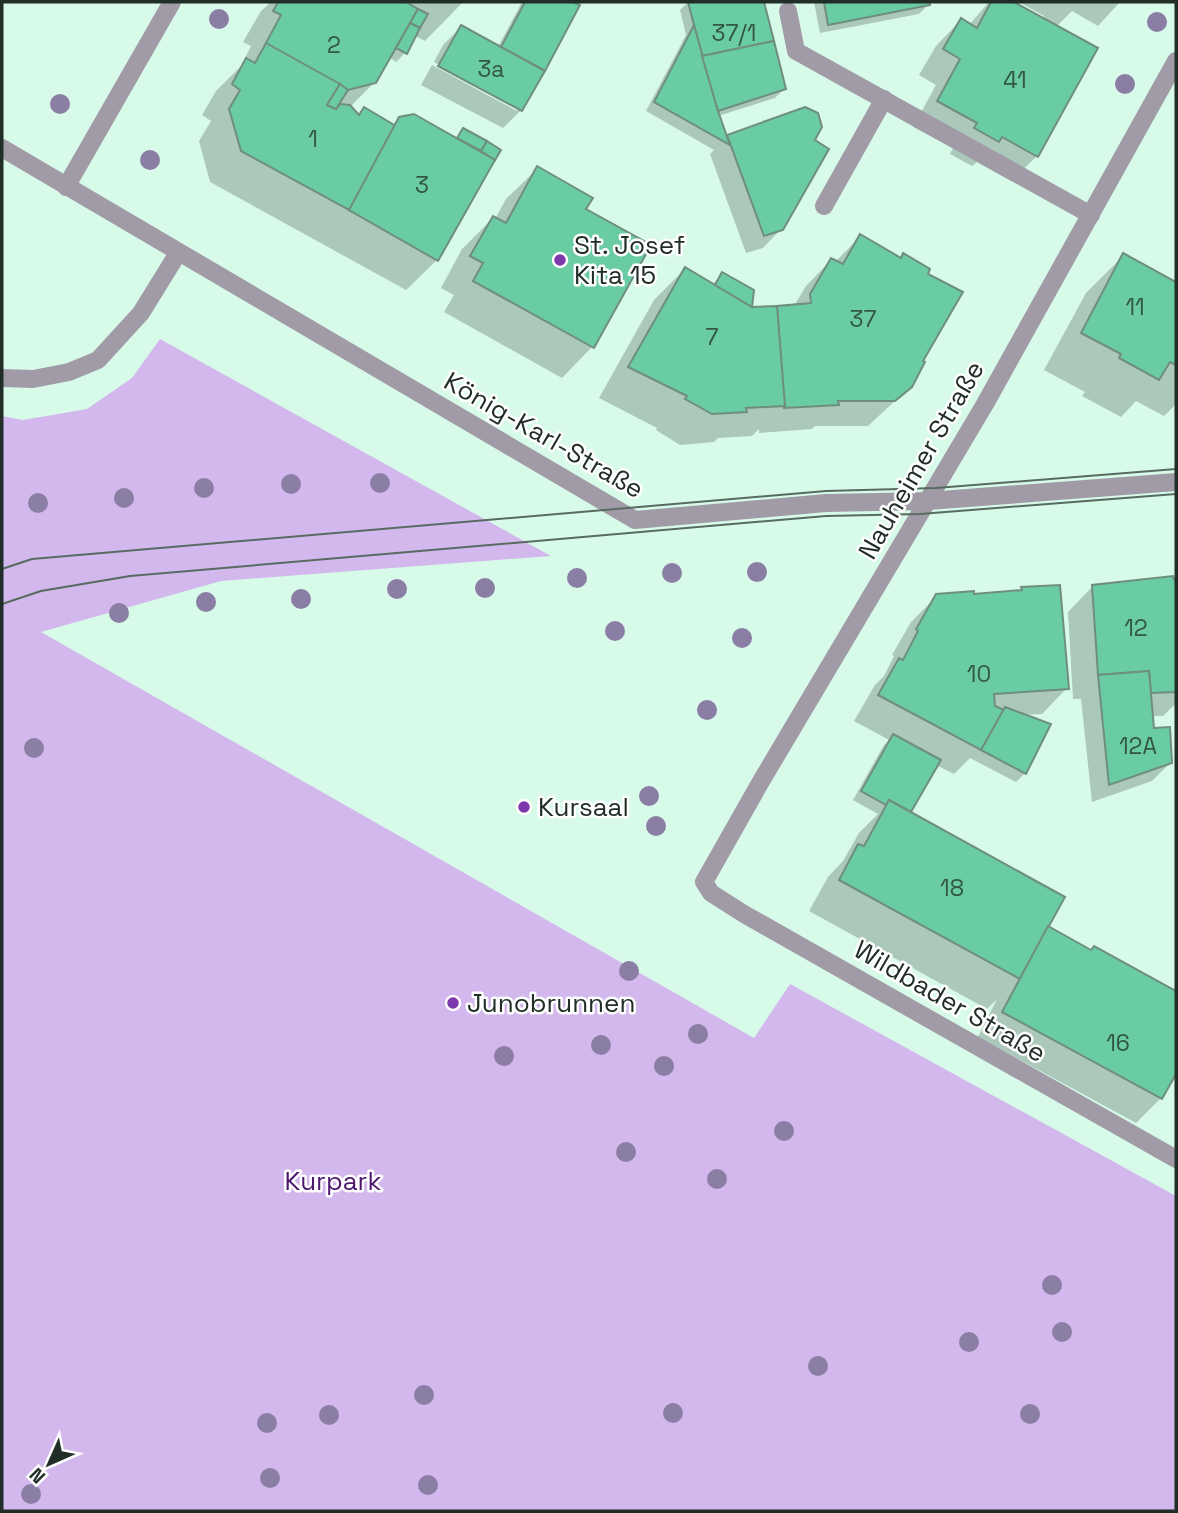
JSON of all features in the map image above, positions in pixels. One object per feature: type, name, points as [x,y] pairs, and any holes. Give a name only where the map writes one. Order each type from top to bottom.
[{"type":"street","points":[[66,187],[172,2]]},
{"type":"street","points":[[788,11],[796,51],[1091,215]]},
{"type":"street","name":"Nauheimer Straße","points":[[704,882],[985,404],[1176,61]]},
{"type":"street","points":[[824,206],[884,99]]},
{"type":"street","name":"König-Karl-Straße","points":[[2,148],[635,520],[826,503],[928,501],[1176,482]]},
{"type":"street","points":[[2,378],[33,379],[69,372],[97,360],[141,313],[178,253]]},
{"type":"street","name":"Wildbader Straße","points":[[704,882],[711,893],[744,914],[1176,1159]]},
{"type":"green space","name":"Kurpark","points":[[160,339],[551,556],[221,581],[41,632],[754,1038],[790,984],[1176,1196],[1176,1511],[2,1511],[2,416],[23,420],[87,409],[132,378]]},
{"type":"building","points":[[278,2],[406,2],[418,9],[376,83],[348,90],[266,43],[281,15],[273,11]]},
{"type":"building","points":[[525,2],[573,2],[580,5],[545,71],[501,47]]},
{"type":"building","points":[[688,2],[764,2],[774,41],[702,56]]},
{"type":"building","points":[[824,2],[929,2],[930,5],[828,25]]},
{"type":"building","points":[[991,2],[1014,2],[1098,48],[1038,157],[1002,137],[999,142],[974,128],[977,123],[937,101],[960,59],[943,49],[961,18],[977,28]]},
{"type":"building","points":[[418,9],[428,14],[420,28],[410,23]]},
{"type":"building","points":[[410,23],[420,28],[407,54],[396,48]]},
{"type":"building","points":[[461,25],[545,71],[522,111],[438,66]]},
{"type":"building","points":[[694,25],[718,111],[730,145],[654,102]]},
{"type":"building","points":[[774,41],[786,89],[718,111],[702,56]]},
{"type":"building","points":[[266,43],[340,84],[327,105],[336,109],[340,104],[350,105],[359,115],[364,107],[396,126],[349,210],[241,151],[229,109],[240,90],[232,84],[246,58],[255,63]]},
{"type":"building","points":[[340,84],[348,90],[336,109],[327,105]]},
{"type":"building","points":[[805,107],[818,113],[822,127],[815,140],[829,149],[783,230],[764,236],[727,135]]},
{"type":"building","points":[[414,114],[495,160],[438,261],[349,210],[399,117]]},
{"type":"building","points":[[463,128],[487,141],[481,151],[457,138]]},
{"type":"building","points":[[487,141],[501,150],[495,160],[481,151]]},
{"type":"building","name":"St. Josef Kita 15","points":[[537,166],[593,198],[586,209],[651,245],[594,348],[473,281],[483,263],[470,256],[493,216],[506,223]]},
{"type":"building","points":[[860,234],[901,258],[903,253],[930,269],[928,274],[963,292],[923,361],[925,362],[912,387],[895,401],[838,401],[839,405],[784,408],[777,306],[811,303],[810,294],[831,258],[843,264]]},
{"type":"building","points":[[1123,253],[1176,282],[1176,365],[1170,362],[1159,380],[1119,358],[1121,354],[1081,333]]},
{"type":"building","points":[[685,267],[752,307],[777,306],[785,406],[746,408],[747,412],[712,414],[685,399],[687,396],[628,367]]},
{"type":"building","points":[[722,272],[754,290],[752,307],[715,285]]},
{"type":"building","points":[[1173,576],[1176,579],[1176,692],[1151,693],[1149,671],[1098,675],[1092,585]]},
{"type":"building","points":[[1060,585],[1069,689],[994,694],[995,706],[1004,710],[981,750],[878,695],[899,658],[903,660],[918,631],[916,629],[936,594],[974,591],[974,594]]},
{"type":"building","points":[[1149,671],[1154,728],[1170,727],[1172,763],[1109,785],[1098,675]]},
{"type":"building","points":[[1005,707],[1051,724],[1026,774],[981,750]]},
{"type":"building","points":[[893,734],[941,760],[911,812],[889,800],[886,805],[861,791]]},
{"type":"building","points":[[889,800],[1065,897],[1020,979],[839,880],[858,844],[864,846]]},
{"type":"building","points":[[1048,926],[1091,950],[1094,946],[1176,991],[1176,1074],[1162,1099],[1002,1012]]},
{"type":"tram line","points":[[2,569],[32,559],[826,491],[936,488],[1176,469]]},
{"type":"tram line","points":[[2,604],[41,591],[130,576],[826,516],[920,514],[1176,494]]},
{"type":"place","name":"St. Josef Kita 15","points":[[560,260]]},
{"type":"place","name":"Kursaal","points":[[524,807]]},
{"type":"place","name":"Junobrunnen","points":[[453,1003]]}]
